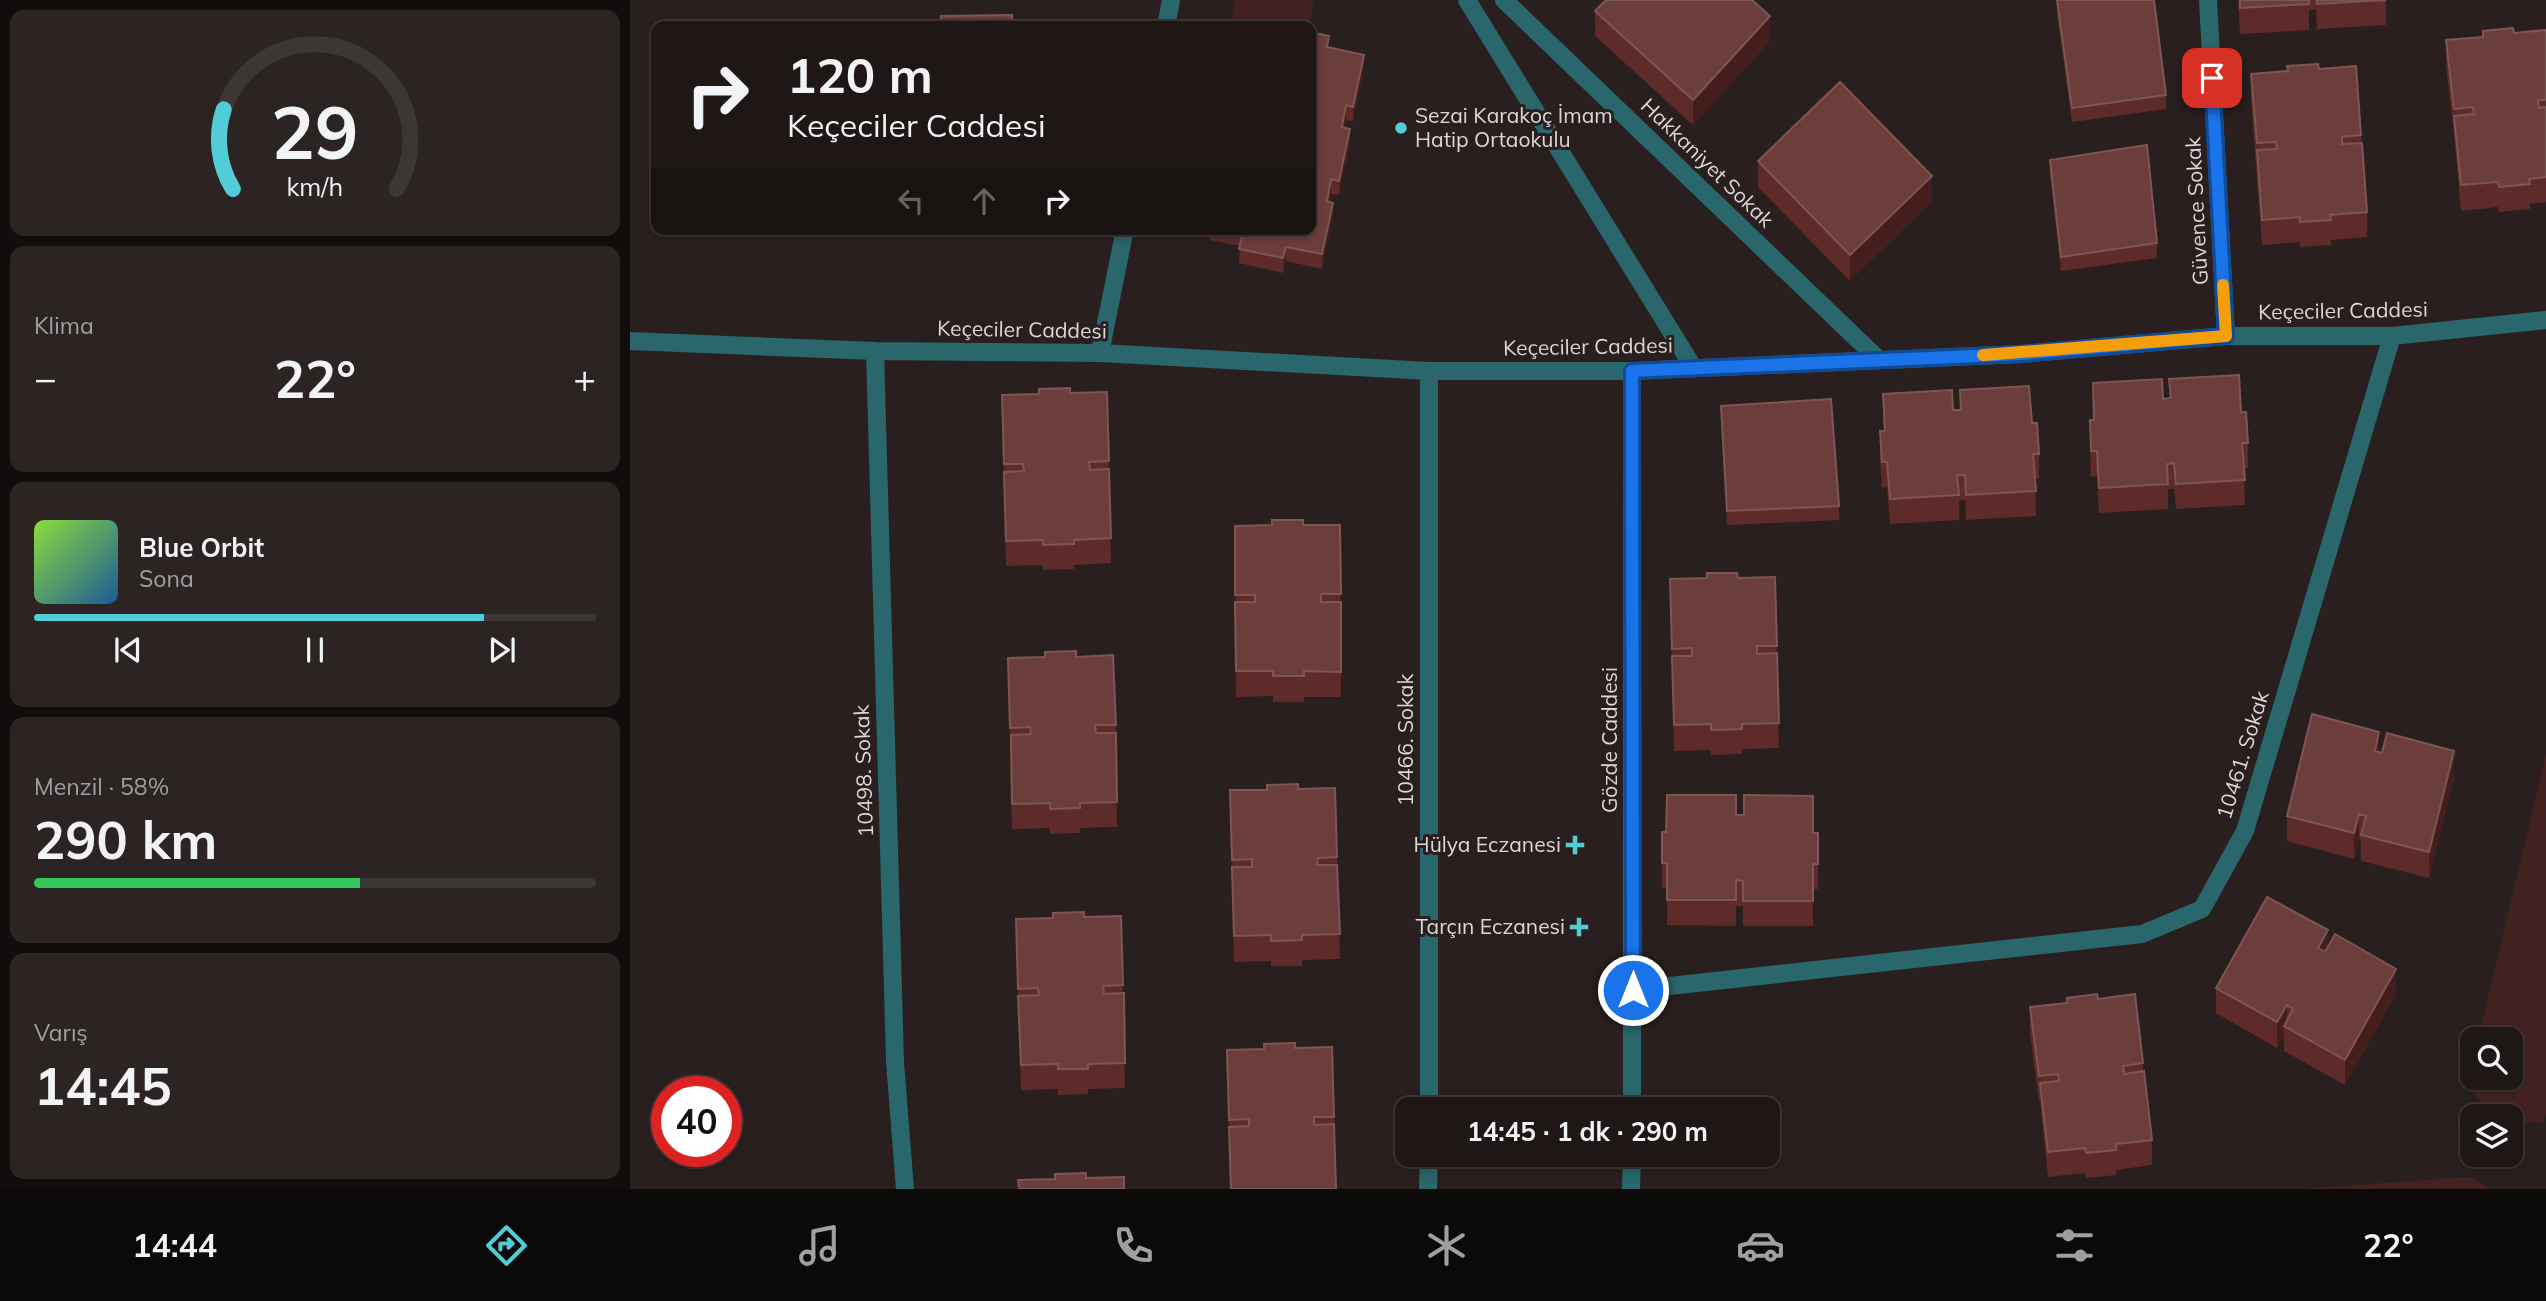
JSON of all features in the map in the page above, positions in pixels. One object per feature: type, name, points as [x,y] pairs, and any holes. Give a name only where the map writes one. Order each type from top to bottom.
[{"type":"street","points":[[1167,21],[1171,0]]},
{"type":"street","points":[[1467,0],[1693,367]]},
{"type":"street","name":"Hakkaniyet Sokak","points":[[1504,0],[1878,359]]},
{"type":"street","name":"Güvence Sokak","points":[[2208,0],[2226,336]]},
{"type":"street","points":[[1100,353],[1124,235]]},
{"type":"street","name":"Keçeciler Caddesi","points":[[630,341],[875,351],[1100,353],[1429,371],[1632,371],[2021,354],[2226,336],[2392,336],[2546,320]]},
{"type":"street","name":"10461. Sokak","points":[[1633,990],[2142,934],[2202,909],[2245,831],[2392,336]]},
{"type":"street","name":"10498. Sokak","points":[[875,351],[895,1048],[905,1189]]},
{"type":"street","name":"10466. Sokak","points":[[1429,371],[1429,1097]]},
{"type":"street","name":"Gözde Caddesi","points":[[1632,371],[1632,1097]]},
{"type":"street","points":[[1429,1167],[1429,1189]]},
{"type":"street","points":[[1632,1167],[1632,1189]]},
{"type":"shaded area","points":[[1235,0],[1314,0],[1310,21],[1231,21]]},
{"type":"shaded area","points":[[2546,755],[2546,1114],[2543,1123],[2523,1122],[2523,1104],[2484,1104],[2469,1090],[2523,1090],[2523,1027],[2481,1027]]},
{"type":"shaded area","points":[[2469,1177],[2491,1189],[2300,1189]]},
{"type":"building","points":[[1606,0],[1752,0],[1770,16],[1693,100],[1595,11]]},
{"type":"building","points":[[2057,0],[2154,0],[2166,95],[2072,108]]},
{"type":"building","points":[[2240,0],[2309,0],[2309,4],[2240,8]]},
{"type":"building","points":[[2317,0],[2386,0],[2317,4]]},
{"type":"building","points":[[1012,15],[1012,21],[941,21],[941,16]]},
{"type":"building","points":[[2513,28],[2514,33],[2546,30],[2546,100],[2538,100],[2539,108],[2546,107],[2546,177],[2529,179],[2530,184],[2499,187],[2498,182],[2461,185],[2454,116],[2474,114],[2473,107],[2454,109],[2446,40],[2483,37],[2483,31]]},
{"type":"building","points":[[1316,33],[1329,36],[1327,47],[1364,55],[1353,107],[1346,105],[1342,127],[1350,129],[1339,181],[1331,179],[1327,201],[1333,203],[1322,254],[1286,247],[1283,258],[1239,249],[1242,235],[1316,235]]},
{"type":"building","points":[[2318,64],[2319,69],[2356,66],[2361,135],[2342,137],[2342,144],[2362,143],[2367,212],[2330,215],[2331,220],[2300,222],[2300,217],[2262,220],[2257,150],[2277,149],[2276,142],[2257,143],[2251,74],[2288,71],[2287,66]]},
{"type":"building","points":[[1840,82],[1932,176],[1850,255],[1758,161]]},
{"type":"building","points":[[2147,145],[2157,243],[2061,257],[2050,160]]},
{"type":"building","points":[[2239,375],[2241,412],[2246,412],[2248,443],[2242,443],[2245,480],[2176,484],[2174,463],[2167,464],[2168,484],[2099,488],[2097,451],[2091,451],[2093,383],[2162,379],[2163,399],[2171,398],[2169,379]]},
{"type":"building","points":[[2029,386],[2032,423],[2037,423],[2039,454],[2033,454],[2036,491],[1966,495],[1965,475],[1957,475],[1959,495],[1890,499],[1887,462],[1882,462],[1880,431],[1885,431],[1883,394],[1952,390],[1953,410],[1961,410],[1960,390]]},
{"type":"building","points":[[1070,388],[1070,393],[1107,392],[1109,461],[1089,462],[1090,470],[1109,469],[1111,538],[1074,540],[1074,544],[1043,545],[1043,540],[1006,541],[1004,472],[1024,471],[1023,464],[1004,464],[1002,395],[1039,394],[1039,389]]},
{"type":"building","points":[[1831,399],[1839,506],[1727,511],[1721,406]]},
{"type":"building","points":[[1272,520],[1303,520],[1303,525],[1340,525],[1341,594],[1321,594],[1321,602],[1341,602],[1341,672],[1304,671],[1304,676],[1273,676],[1273,671],[1236,671],[1235,602],[1255,602],[1255,595],[1235,595],[1235,526],[1272,525]]},
{"type":"building","points":[[1707,573],[1737,573],[1738,578],[1775,577],[1777,646],[1757,646],[1757,654],[1777,653],[1779,723],[1742,724],[1742,729],[1711,730],[1711,724],[1674,725],[1672,656],[1692,656],[1692,648],[1672,649],[1670,579],[1707,578]]},
{"type":"building","points":[[1076,651],[1076,657],[1113,655],[1116,725],[1095,725],[1096,733],[1116,733],[1117,802],[1080,803],[1080,808],[1050,809],[1050,803],[1012,804],[1011,735],[1031,734],[1030,727],[1010,728],[1008,658],[1045,657],[1045,652]]},
{"type":"building","points":[[2312,714],[2379,732],[2375,751],[2382,753],[2387,733],[2454,751],[2429,852],[2361,835],[2366,816],[2359,814],[2354,833],[2287,816]]},
{"type":"building","points":[[1298,784],[1298,789],[1335,788],[1337,857],[1318,858],[1317,865],[1337,865],[1340,934],[1302,935],[1302,940],[1271,941],[1271,935],[1234,936],[1232,867],[1252,867],[1252,859],[1232,860],[1230,790],[1267,790],[1267,785]]},
{"type":"building","points":[[1667,795],[1736,795],[1736,815],[1744,815],[1744,795],[1813,796],[1813,833],[1818,833],[1818,864],[1813,864],[1813,901],[1743,901],[1743,881],[1736,880],[1736,900],[1667,900],[1667,863],[1662,863],[1662,832],[1666,832]]},
{"type":"building","points":[[2267,897],[2328,930],[2318,948],[2325,952],[2335,934],[2396,969],[2345,1060],[2284,1026],[2293,1009],[2287,1005],[2277,1022],[2216,988]]},
{"type":"building","points":[[1084,912],[1084,917],[1121,916],[1123,985],[1103,986],[1104,994],[1124,993],[1125,1063],[1088,1064],[1088,1069],[1058,1069],[1058,1064],[1021,1065],[1018,996],[1039,995],[1038,988],[1018,989],[1016,919],[1053,918],[1053,913]]},
{"type":"building","points":[[2097,994],[2098,999],[2135,994],[2143,1063],[2123,1066],[2124,1074],[2144,1071],[2152,1140],[2116,1144],[2116,1150],[2086,1153],[2085,1148],[2048,1152],[2040,1083],[2059,1081],[2058,1074],[2039,1076],[2030,1007],[2067,1003],[2067,998]]},
{"type":"building","points":[[1295,1043],[1295,1048],[1332,1047],[1334,1117],[1314,1117],[1314,1125],[1334,1124],[1336,1189],[1231,1189],[1229,1127],[1249,1126],[1249,1119],[1229,1120],[1227,1050],[1264,1049],[1264,1044]]},
{"type":"building","points":[[1086,1173],[1086,1178],[1124,1177],[1124,1189],[1019,1189],[1018,1180],[1055,1179],[1055,1174]]},
{"type":"slow traffic","points":[[1983,355],[2226,336],[2223,285]]},
{"type":"place","name":"Sezai Karakoç İmam Hatip Ortaokulu","points":[[1401,128]]},
{"type":"place","name":"Hülya Eczanesi","points":[[1575,845]]},
{"type":"place","name":"Tarçın Eczanesi","points":[[1579,927]]},
{"type":"route","points":[[1633,990],[1632,371],[2021,354],[2226,336],[2212,78]]}]
